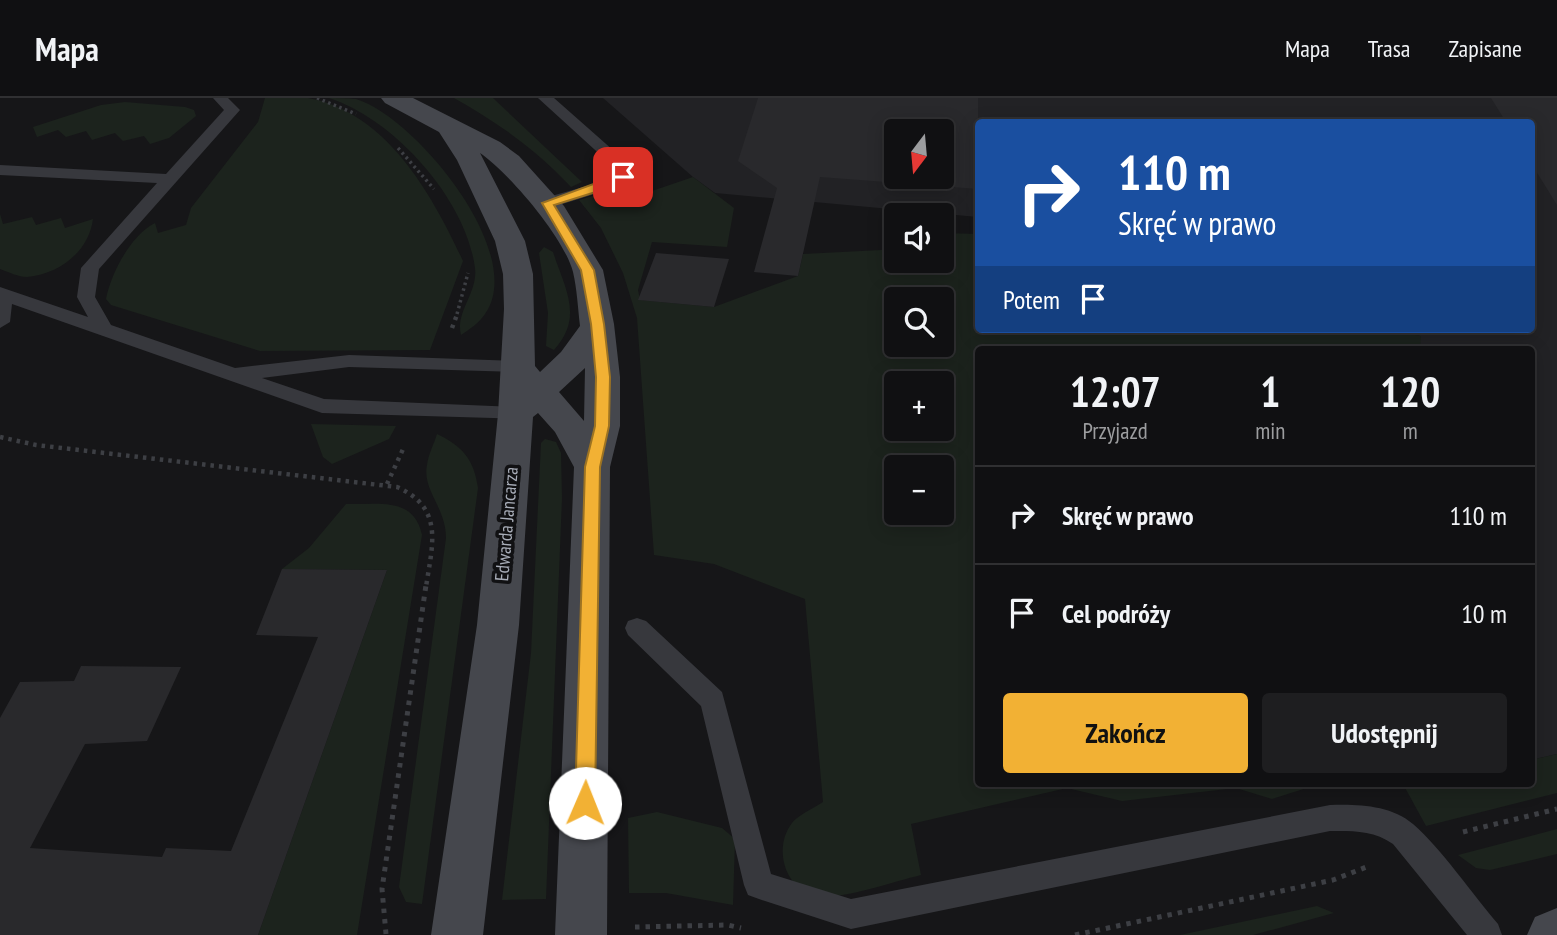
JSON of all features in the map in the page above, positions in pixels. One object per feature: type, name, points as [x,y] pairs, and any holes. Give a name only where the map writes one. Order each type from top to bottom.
[{"type":"street","name":"Edwarda Jancarza","points":[[394,98],[491,148],[529,181],[547,203],[588,270],[598,324],[603,377],[602,426],[592,467],[582,933]]},
{"type":"street","name":"Edwarda Jancarza","points":[[450,128],[471,160],[510,241],[518,274],[520,309],[516,368],[528,404],[457,935]]},
{"type":"street","points":[[592,467],[569,425],[528,404],[573,360],[598,324]]},
{"type":"lane","points":[[103,328],[86,297],[90,268],[232,110],[220,98]]},
{"type":"lane","points":[[545,98],[625,169],[614,183],[547,203]]},
{"type":"lane","points":[[0,170],[169,179]]},
{"type":"lane","points":[[0,322],[2,294],[322,406],[421,410],[528,404]]},
{"type":"lane","points":[[232,374],[349,361],[516,368]]},
{"type":"lane","points":[[637,628],[712,700],[759,885],[851,914],[1329,818],[1361,817],[1386,822],[1414,848],[1487,935]]},
{"type":"path","points":[[317,98],[367,120]]},
{"type":"path","points":[[394,143],[438,194]]},
{"type":"path","points":[[439,364],[466,290],[468,265]]},
{"type":"path","points":[[387,484],[421,410]]},
{"type":"path","points":[[0,437],[36,445],[387,484],[411,491],[429,513],[434,533],[382,889],[386,933]]},
{"type":"path","points":[[1075,935],[1333,880],[1444,837],[1557,809]]},
{"type":"path","points":[[582,933],[728,925],[749,930]]},
{"type":"shaded area","points":[[265,98],[308,98],[336,106],[361,120],[384,139],[422,185],[463,261],[430,350],[260,351],[111,305],[106,299],[117,267],[138,236],[155,223],[158,233],[186,225],[191,208],[258,122]]},
{"type":"shaded area","points":[[329,98],[356,99],[380,111],[407,131],[434,158],[458,190],[478,224],[491,257],[494,288],[485,314],[461,335],[461,318],[473,286],[475,268],[469,242],[458,215],[423,165],[401,143],[354,109]]},
{"type":"shaded area","points":[[454,98],[493,98],[582,182],[571,187],[516,138]]},
{"type":"shaded area","points":[[603,98],[1557,98],[1557,754],[1535,759],[1535,346],[1420,346],[1420,336],[1404,333],[1535,333],[1535,119],[975,119],[975,217],[954,215],[954,203],[884,203],[884,208],[715,193]]},
{"type":"shaded area","points":[[125,102],[185,107],[194,110],[196,116],[169,138],[150,144],[144,136],[123,141],[115,133],[92,140],[86,131],[66,137],[58,130],[37,137],[33,127],[101,105]]},
{"type":"shaded area","points":[[693,177],[734,208],[727,247],[652,242],[638,290],[640,300],[714,307],[798,276],[803,254],[884,249],[884,273],[954,273],[954,233],[975,234],[975,333],[1404,333],[1421,336],[1420,346],[975,346],[975,787],[1310,787],[1272,799],[1236,788],[1122,801],[1067,788],[911,824],[921,875],[838,896],[814,896],[802,890],[787,872],[783,847],[792,823],[823,802],[805,599],[714,564],[654,555],[637,318],[623,273],[601,228],[579,200],[596,195],[608,206]]},
{"type":"shaded area","points":[[0,214],[3,224],[32,217],[36,225],[61,218],[65,228],[93,219],[86,241],[71,259],[51,271],[27,277],[0,269]]},
{"type":"shaded area","points":[[544,247],[553,252],[569,302],[568,326],[554,350],[546,346],[548,313],[539,253]]},
{"type":"shaded area","points":[[311,424],[396,426],[389,439],[332,464],[323,457]]},
{"type":"shaded area","points":[[437,434],[453,443],[470,461],[478,488],[422,904],[406,902],[399,887],[446,538],[442,517],[426,474]]},
{"type":"shaded area","points":[[545,439],[556,442],[561,453],[562,498],[546,899],[502,900],[531,653],[541,443]]},
{"type":"shaded area","points":[[346,504],[382,504],[403,508],[418,523],[422,535],[357,935],[258,935],[387,570],[282,569],[309,548]]},
{"type":"shaded area","points":[[1557,754],[1557,793],[1426,826],[1405,787],[1535,787],[1535,759]]},
{"type":"shaded area","points":[[657,812],[722,828],[735,839],[733,905],[666,893],[629,893],[628,818]]},
{"type":"shaded area","points":[[1557,829],[1557,854],[1490,870],[1476,868],[1458,855]]},
{"type":"shaded area","points":[[1317,906],[1334,913],[1253,935],[1180,935]]},
{"type":"building","points":[[758,98],[978,98],[978,119],[975,119],[975,189],[954,187],[954,119],[884,119],[884,182],[820,177],[798,276],[754,272],[777,188],[738,161]]},
{"type":"building","points":[[1491,98],[1557,98],[1557,205],[1535,169],[1535,119],[1504,119]]},
{"type":"building","points":[[656,253],[729,259],[714,307],[638,300]]},
{"type":"building","points":[[282,569],[387,570],[258,935],[0,935],[0,718],[20,682],[74,681],[81,666],[181,667],[147,741],[85,744],[30,848],[162,857],[166,848],[231,851],[318,637],[256,635]]},
{"type":"route","points":[[585,803],[592,467],[602,426],[603,377],[598,324],[588,270],[547,203],[614,183],[623,177]]}]
